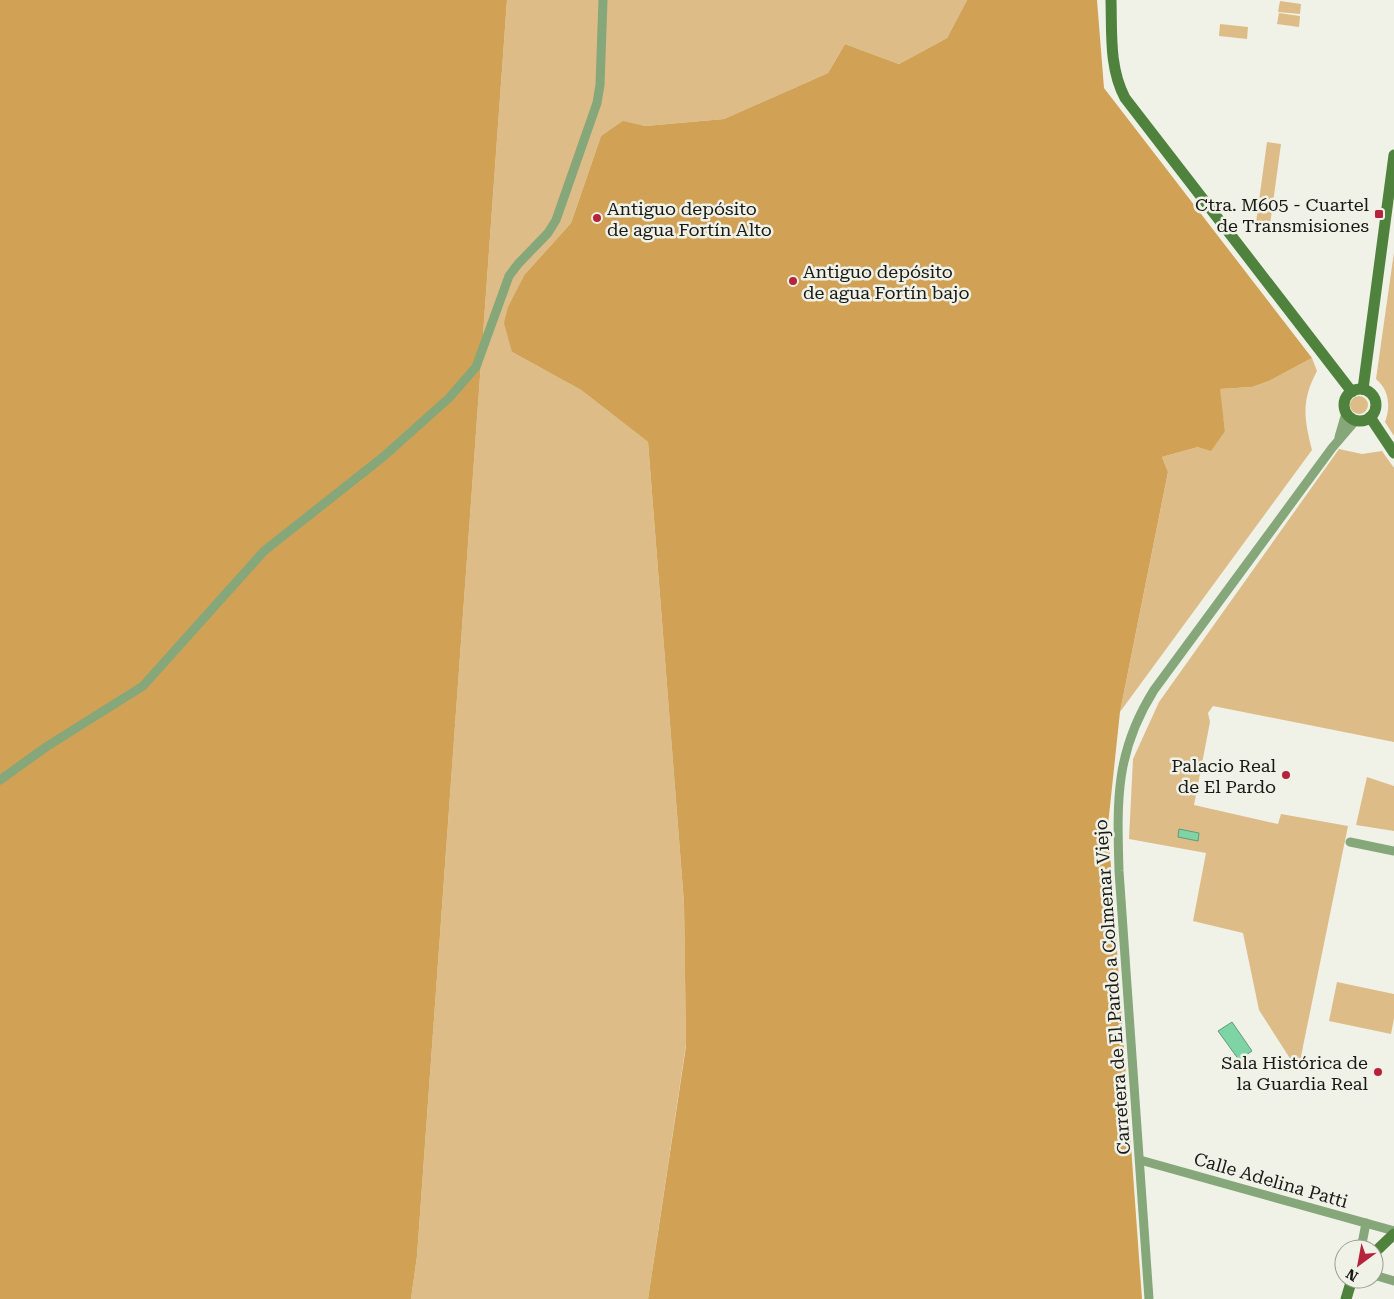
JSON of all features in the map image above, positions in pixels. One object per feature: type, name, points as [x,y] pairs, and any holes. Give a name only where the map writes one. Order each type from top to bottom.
[{"type":"street","points":[[0,780],[46,747],[143,686],[264,551],[383,457],[450,398],[476,367],[509,276],[548,233],[556,220],[597,103],[600,85],[603,0]]},
{"type":"street","points":[[1111,0],[1113,62],[1119,86],[1125,98],[1357,390],[1372,394],[1375,400],[1375,409],[1370,417],[1356,420],[1338,440]]},
{"type":"street","points":[[1338,440],[1346,413],[1345,401],[1357,390],[1394,155]]},
{"type":"street","points":[[1346,413],[1356,420]]},
{"type":"street","points":[[1370,417],[1394,453]]},
{"type":"street","name":"Carretera de El Pardo a Colmenar Viejo","points":[[1149,1299],[1119,870],[1117,806],[1120,777],[1126,749],[1138,716],[1154,690],[1338,440]]},
{"type":"street","points":[[1350,842],[1394,851]]},
{"type":"street","name":"Calle Adelina Patti","points":[[1140,1160],[1394,1232]]},
{"type":"street","points":[[1363,1239],[1366,1223]]},
{"type":"street","points":[[1384,1242],[1394,1232]]},
{"type":"shaded area","points":[[0,0],[507,0],[417,1256],[411,1299],[0,1299]]},
{"type":"shaded area","points":[[507,0],[967,0],[947,38],[899,64],[845,44],[828,73],[724,119],[645,126],[623,122],[601,136],[571,223],[525,274],[512,352],[581,390],[648,442],[684,903],[686,1044],[648,1299],[411,1299],[417,1256]]},
{"type":"shaded area","points":[[967,0],[1097,0],[1104,88],[1312,358],[1269,381],[1252,387],[1220,389],[1225,431],[1211,451],[1198,447],[1162,457],[1168,472],[1120,712],[1108,825],[1142,1299],[648,1299],[686,1046],[684,903],[648,442],[581,390],[512,352],[504,323],[508,307],[525,274],[571,223],[601,136],[623,121],[645,126],[724,119],[828,73],[845,44],[899,64],[947,38]]},
{"type":"shaded area","points":[[1280,1],[1301,4],[1300,14],[1278,12]]},
{"type":"shaded area","points":[[1279,13],[1300,16],[1299,27],[1277,24]]},
{"type":"shaded area","points":[[1220,24],[1248,27],[1247,39],[1219,36]]},
{"type":"shaded area","points":[[1267,142],[1281,144],[1269,232],[1255,230]]},
{"type":"shaded area","points":[[1394,252],[1394,436],[1385,422],[1388,399],[1384,388],[1376,379]]},
{"type":"shaded area","points":[[1312,358],[1317,371],[1308,392],[1306,419],[1312,450],[1120,712],[1168,472],[1162,457],[1198,447],[1225,431],[1219,389],[1252,387],[1269,381]]},
{"type":"shaded area","points":[[1355,396],[1363,396],[1368,401],[1366,412],[1355,414],[1350,409],[1350,401]]},
{"type":"shaded area","points":[[1339,449],[1362,454],[1382,451],[1394,468],[1394,742],[1213,706],[1208,713],[1210,722],[1194,805],[1278,824],[1281,814],[1348,826],[1298,1071],[1259,1010],[1243,933],[1193,921],[1206,853],[1129,839],[1133,759],[1159,702]]},
{"type":"shaded area","points":[[1367,777],[1394,786],[1394,831],[1356,825]]},
{"type":"shaded area","points":[[1179,829],[1199,833],[1198,841],[1178,837]]},
{"type":"shaded area","points":[[1337,982],[1394,994],[1394,1018],[1391,1034],[1329,1021]]},
{"type":"shaded area","points":[[1232,1022],[1252,1051],[1239,1060],[1218,1031]]},
{"type":"place","name":"Ctra. M605 - Cuartel de Transmisiones","points":[[1379,214]]},
{"type":"place","name":"Antiguo depósito de agua Fortín Alto","points":[[597,218]]},
{"type":"place","name":"Antiguo depósito de agua Fortín bajo","points":[[793,281]]},
{"type":"place","name":"Palacio Real de El Pardo","points":[[1286,775]]},
{"type":"place","name":"Sala Histórica de la Guardia Real","points":[[1378,1072]]}]
